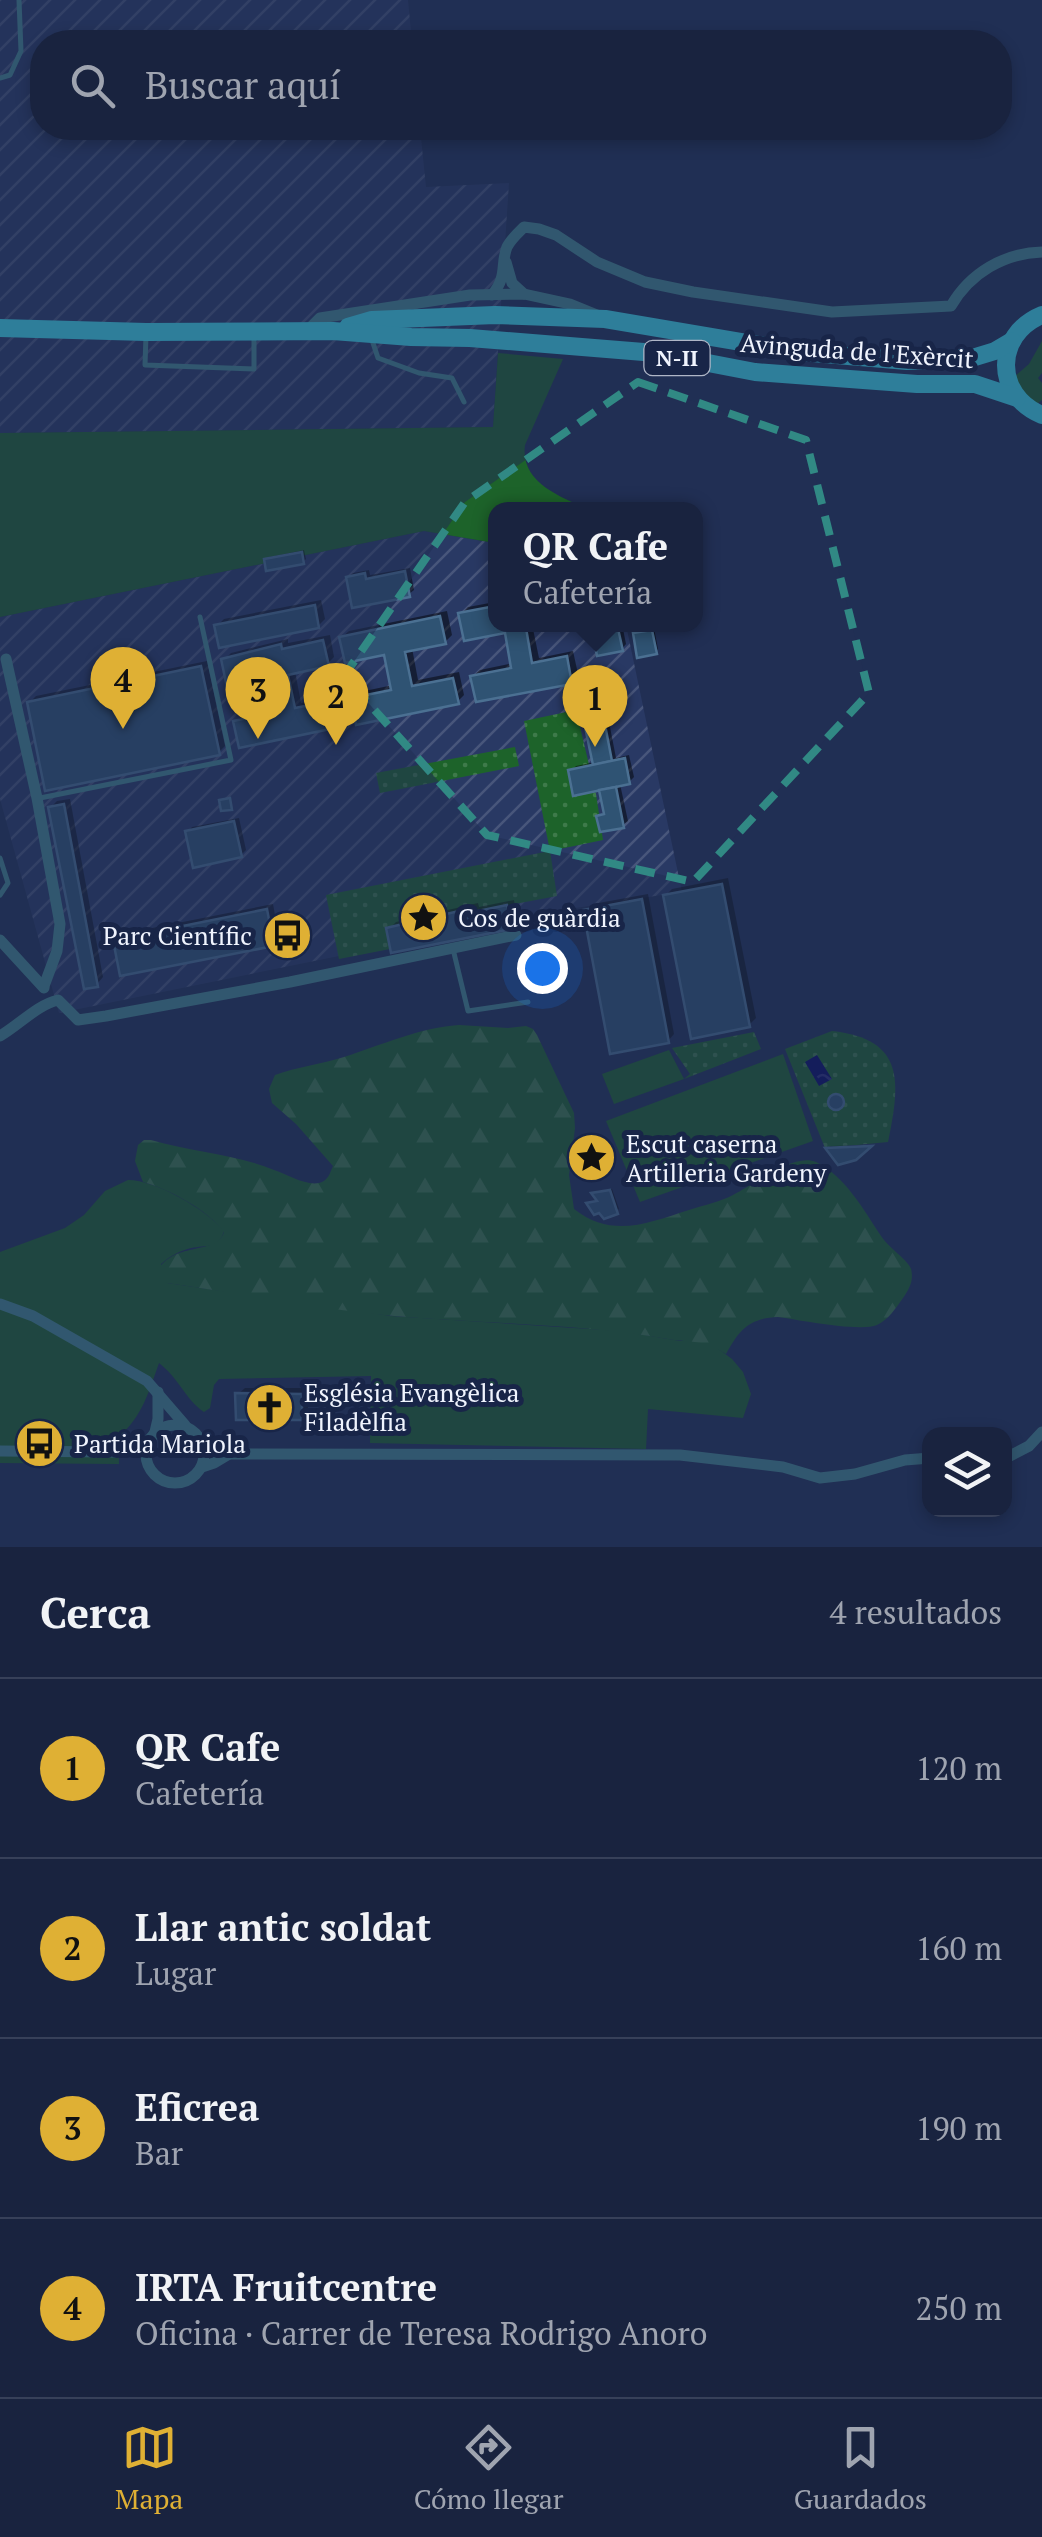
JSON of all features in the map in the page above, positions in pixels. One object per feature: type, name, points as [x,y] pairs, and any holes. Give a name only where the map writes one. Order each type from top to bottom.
[{"type":"main road","name":"Avinguda de l'Exèrcit","points":[[334,331],[372,320],[496,315],[605,319],[800,352],[892,360],[972,358],[1012,341]]},
{"type":"main road","name":"N-II","points":[[1012,341],[1027,323],[1042,315]]},
{"type":"main road","name":"Avinguda de l'Exèrcit","points":[[0,328],[334,331],[602,347],[755,372],[918,384],[974,384],[1017,398]]},
{"type":"main road","points":[[1012,341],[1006,370],[1017,398]]},
{"type":"main road","name":"N-II","points":[[1017,398],[1042,415]]},
{"type":"street","points":[[492,295],[501,281],[506,249],[524,227],[556,235],[597,262],[644,282],[832,312],[950,306],[960,290],[999,261],[1042,252]]},
{"type":"street","points":[[506,262],[512,282],[524,294]]},
{"type":"street","points":[[306,332],[320,318],[492,295],[524,294],[570,304],[605,319]]},
{"type":"street","points":[[6,658],[60,924],[57,951],[44,986]]},
{"type":"street","points":[[0,940],[44,986],[52,1002],[78,1020],[290,982],[516,935]]},
{"type":"street","points":[[0,1036],[52,1002]]},
{"type":"street","points":[[0,1304],[33,1316],[158,1392],[202,1442],[202,1466],[192,1478],[181,1483],[158,1478],[146,1460],[158,1419],[158,1392]]},
{"type":"street","points":[[0,1451],[125,1451],[164,1426],[185,1425]]},
{"type":"street","points":[[1012,1456],[1042,1432]]},
{"type":"street","points":[[202,1442],[229,1454],[680,1455],[783,1467],[820,1478],[922,1459]]},
{"type":"street","points":[[114,1452],[146,1460]]},
{"type":"street","points":[[202,1466],[229,1454]]},
{"type":"lane","points":[[0,78],[10,75],[21,51],[19,0]]},
{"type":"lane","points":[[146,332],[145,365],[254,370],[254,332]]},
{"type":"lane","points":[[370,334],[378,358],[419,374],[452,378],[464,402]]},
{"type":"lane","points":[[37,798],[231,760],[200,617]]},
{"type":"lane","points":[[0,858],[8,882],[0,895]]},
{"type":"lane","points":[[452,949],[468,1012],[528,1002]]},
{"type":"highlighted area","points":[[638,382],[806,440],[869,693],[693,882],[487,835],[344,676],[465,502]]},
{"type":"shaded area","points":[[0,0],[408,0],[411,30],[30,30],[30,140],[421,140],[426,187],[509,183],[493,427],[0,433]]},
{"type":"shaded area","points":[[424,531],[488,542],[488,632],[627,632],[682,892],[575,908],[59,1013],[0,799],[0,617]]},
{"type":"green space","points":[[1042,341],[1042,373],[1038,378],[1042,383],[1042,400],[1037,404],[1023,394],[1015,376],[1029,364]]},
{"type":"green space","points":[[498,353],[563,359],[525,445],[525,458],[535,478],[572,502],[488,502],[488,542],[424,531],[0,617],[0,433],[493,427]]},
{"type":"green space","points":[[576,710],[603,840],[550,851],[524,721]]},
{"type":"green space","points":[[515,747],[519,766],[380,793],[376,773]]},
{"type":"green space","points":[[550,851],[557,896],[420,919],[390,949],[339,959],[326,895]]},
{"type":"green space","points":[[459,1025],[533,1029],[574,1113],[569,1175],[574,1209],[588,1218],[616,1226],[645,1223],[728,1197],[785,1165],[816,1162],[844,1184],[884,1240],[909,1266],[912,1277],[907,1291],[892,1313],[877,1325],[844,1326],[768,1318],[746,1327],[726,1354],[704,1344],[634,1334],[366,1313],[167,1283],[160,1278],[157,1271],[165,1261],[213,1244],[224,1232],[187,1201],[143,1182],[135,1161],[138,1145],[151,1140],[244,1160],[308,1183],[322,1182],[333,1166],[272,1103],[269,1089],[275,1075],[415,1033]]},
{"type":"green space","points":[[832,1031],[874,1043],[892,1067],[895,1101],[888,1142],[825,1148],[785,1049]]},
{"type":"green space","points":[[754,1032],[761,1049],[684,1079],[690,1074],[672,1048]]},
{"type":"green space","points":[[669,1050],[684,1079],[614,1104],[602,1074]]},
{"type":"green space","points":[[783,1054],[813,1141],[640,1202],[606,1121]]},
{"type":"green space","points":[[128,1180],[152,1185],[180,1198],[224,1231],[215,1243],[183,1251],[161,1264],[167,1283],[391,1316],[621,1331],[697,1341],[713,1345],[743,1372],[751,1394],[743,1418],[648,1409],[646,1449],[370,1443],[371,1376],[219,1379],[210,1408],[204,1412],[159,1363],[139,1413],[118,1437],[119,1464],[0,1463],[0,1252],[65,1228],[84,1215],[105,1191]]},
{"type":"water","points":[[817,1055],[832,1079],[819,1086],[805,1062]]},
{"type":"building","points":[[302,552],[304,564],[266,571],[264,559]]},
{"type":"building","points":[[405,571],[410,597],[352,608],[346,577],[365,573],[366,579]]},
{"type":"building","points":[[315,605],[319,628],[219,648],[214,625]]},
{"type":"building","points":[[488,607],[488,632],[527,632],[532,663],[567,656],[572,684],[476,702],[470,676],[511,668],[505,633],[464,641],[458,613]]},
{"type":"building","points":[[440,616],[446,644],[405,652],[412,686],[453,678],[459,704],[356,725],[351,698],[391,690],[384,655],[345,663],[339,637]]},
{"type":"building","points":[[592,632],[619,632],[623,651],[597,656]]},
{"type":"building","points":[[652,632],[657,654],[637,658],[633,633]]},
{"type":"building","points":[[323,640],[329,666],[288,675],[295,708],[335,700],[340,727],[239,748],[233,721],[274,713],[267,679],[227,687],[221,659],[281,644],[282,649]]},
{"type":"building","points":[[201,666],[220,755],[45,791],[27,702]]},
{"type":"building","points":[[600,699],[612,761],[593,765],[580,703]]},
{"type":"building","points":[[625,758],[630,784],[573,796],[568,770]]},
{"type":"building","points":[[616,787],[624,828],[600,832],[596,816],[604,814],[599,790]]},
{"type":"building","points":[[230,798],[232,810],[221,811],[219,800]]},
{"type":"building","points":[[64,804],[98,987],[84,989],[48,807]]},
{"type":"building","points":[[234,821],[242,857],[193,868],[185,831]]},
{"type":"building","points":[[722,884],[750,1027],[691,1039],[663,895]]},
{"type":"building","points":[[642,899],[669,1043],[610,1054],[583,910]]},
{"type":"building","points":[[507,905],[512,929],[391,953],[386,928],[472,908],[473,912]]},
{"type":"building","points":[[267,909],[274,946],[120,976],[113,940]]},
{"type":"building","points":[[836,1094],[844,1102],[836,1110],[828,1102]]},
{"type":"building","points":[[872,1146],[856,1160],[838,1165],[825,1148]]},
{"type":"building","points":[[610,1190],[618,1214],[604,1219],[599,1213],[594,1215],[586,1203],[597,1201],[591,1193]]},
{"type":"building","name":"Església Evangèlica Filadèlfia","points":[[235,1393],[302,1394],[302,1420],[236,1420]]},
{"type":"place","name":"IRTA Fruitcentre","points":[[123,729]]},
{"type":"place","name":"Eficrea","points":[[258,739]]},
{"type":"place","name":"Llar antic soldat","points":[[336,745]]},
{"type":"place","name":"QR Cafe","points":[[595,747]]},
{"type":"place","name":"Cos de guàrdia","points":[[423,918]]},
{"type":"place","name":"Parc Científic","points":[[287,936]]},
{"type":"place","name":"Escut caserna Artilleria Gardeny","points":[[591,1158]]},
{"type":"place","name":"Església Evangèlica Filadèlfia","points":[[269,1407]]},
{"type":"place","name":"Partida Mariola","points":[[39,1444]]}]
